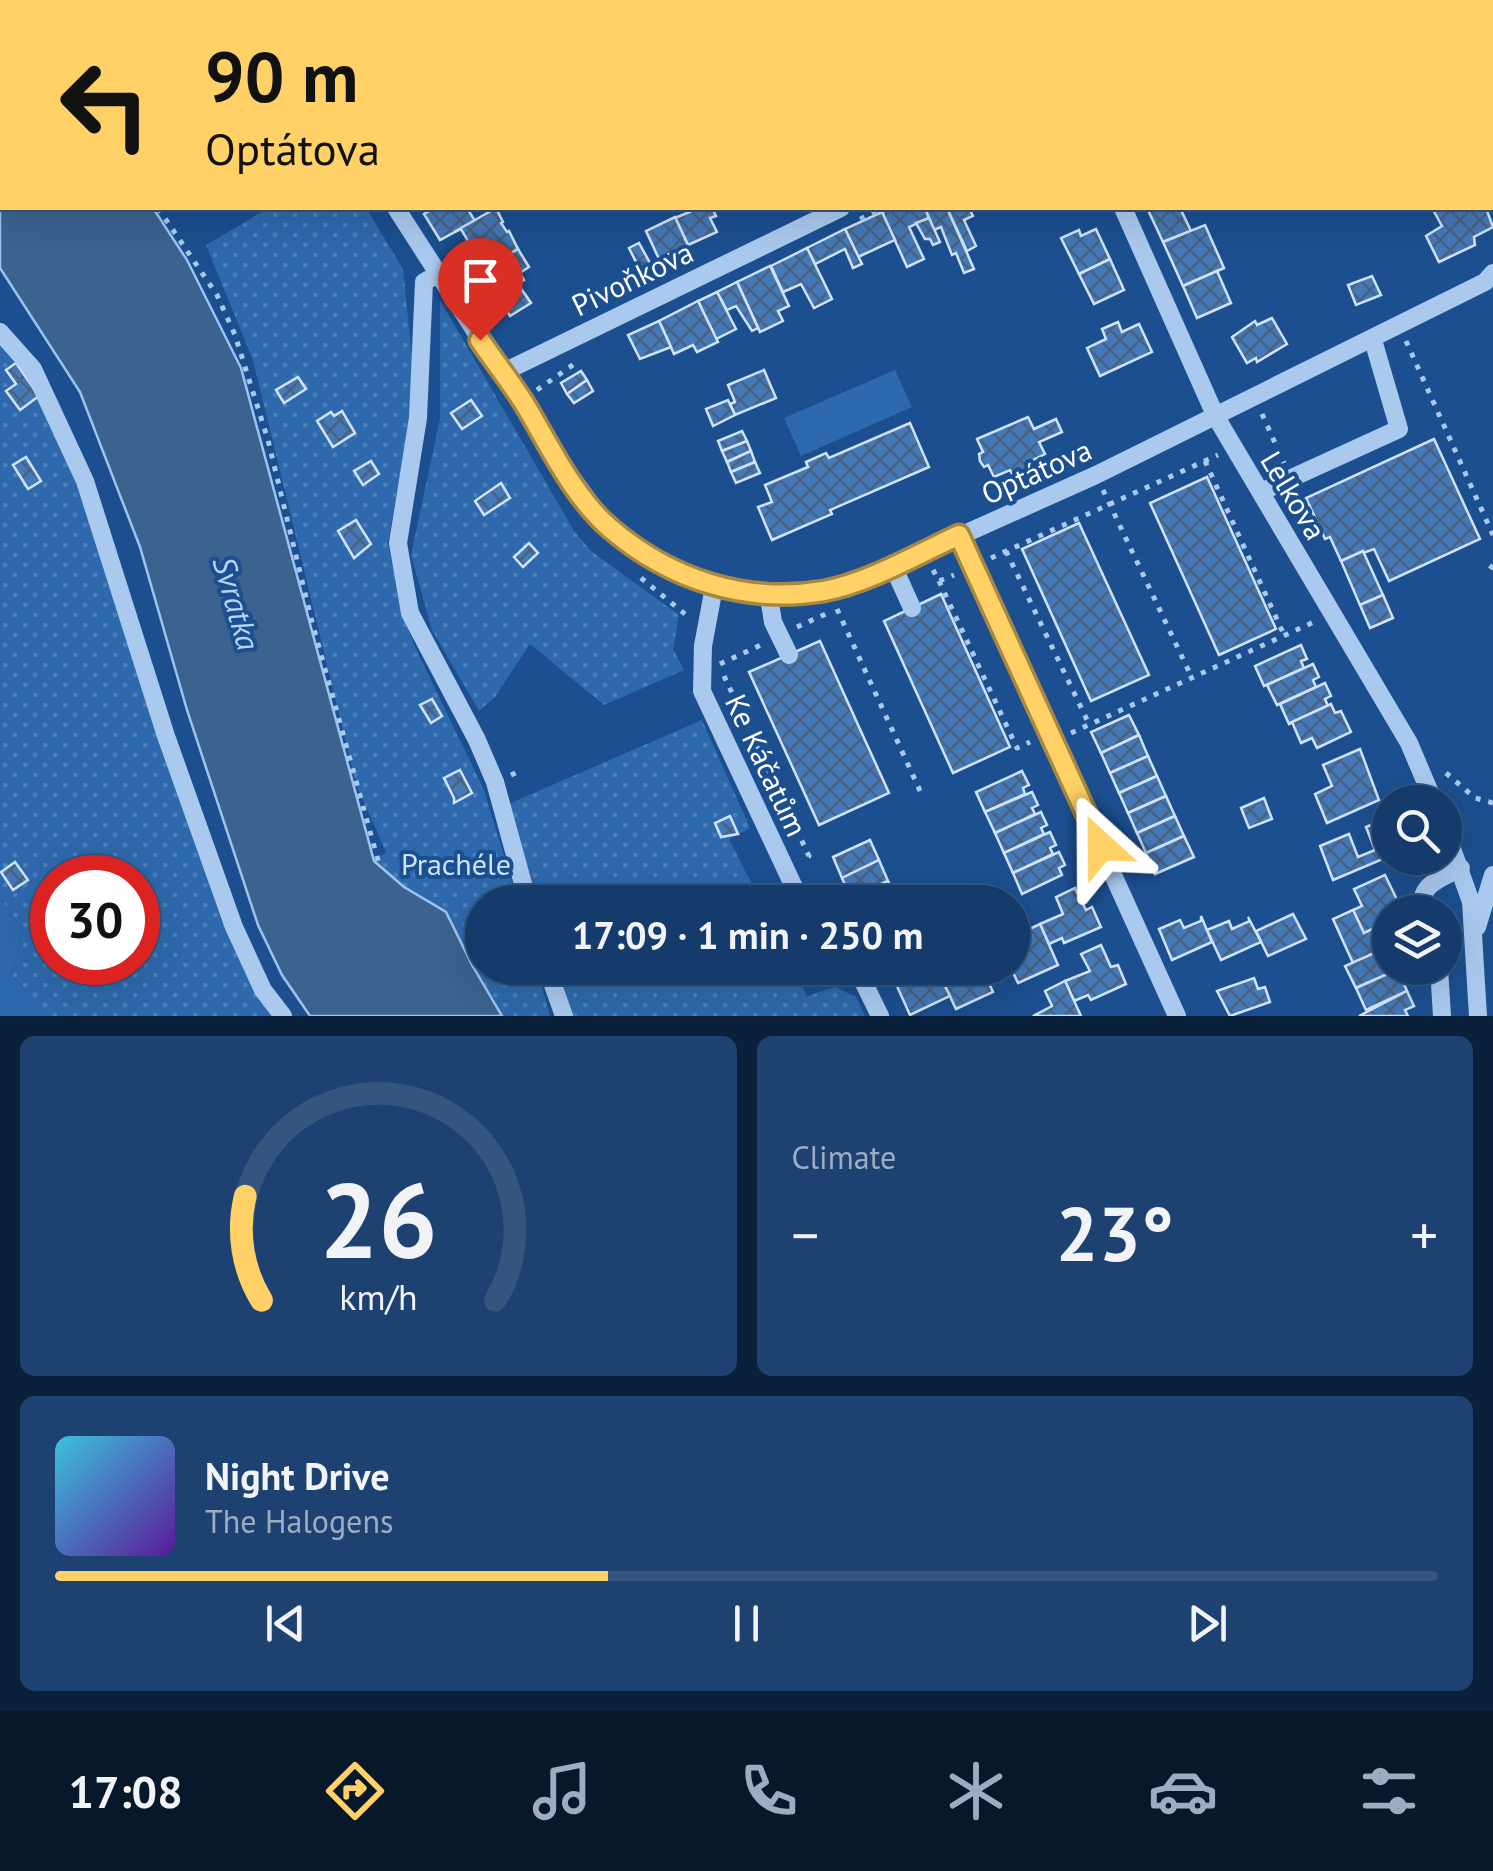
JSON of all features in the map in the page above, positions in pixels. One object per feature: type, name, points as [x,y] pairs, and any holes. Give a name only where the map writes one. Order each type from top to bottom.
[{"type":"street","name":"Optátova","points":[[397,210],[580,492],[608,526],[658,562],[714,587],[769,597],[828,590],[893,566],[1216,417],[1485,282],[1493,273]]},
{"type":"street","name":"Pivoňkova","points":[[502,372],[838,210]]},
{"type":"street","name":"Lelkova","points":[[1124,210],[1216,417],[1412,748],[1427,785]]},
{"type":"street","points":[[438,274],[424,282],[418,418],[398,543],[410,613],[495,782],[523,885]]},
{"type":"street","points":[[0,332],[33,369],[85,481],[166,736],[234,927],[264,990],[282,1016]]},
{"type":"street","points":[[1260,492],[1399,429],[1373,340]]},
{"type":"street","points":[[959,535],[1177,1016]]},
{"type":"street","points":[[893,566],[912,608]]},
{"type":"street","name":"Ke Káčatům","points":[[714,587],[703,646],[702,692],[793,885]]},
{"type":"street","points":[[769,597],[773,622],[789,654]]},
{"type":"street","points":[[1462,871],[1471,902],[1478,1016]]},
{"type":"street","points":[[1421,895],[1424,889],[1449,875]]},
{"type":"street","points":[[1474,934],[1493,875]]},
{"type":"street","points":[[553,985],[564,1016]]},
{"type":"street","points":[[865,985],[880,1016]]},
{"type":"street","points":[[1441,985],[1442,1016]]},
{"type":"path","points":[[159,210],[217,296],[235,335],[268,440],[312,622],[379,864]]},
{"type":"path","points":[[1398,326],[1493,535]]},
{"type":"path","points":[[1205,461],[1284,636]]},
{"type":"path","points":[[1096,475],[1192,678]]},
{"type":"path","points":[[1006,551],[1089,724]]},
{"type":"path","points":[[939,582],[1017,748],[1034,740]]},
{"type":"path","points":[[828,590],[921,793]]},
{"type":"path","points":[[1064,736],[1333,614]]},
{"type":"green space","name":"Prachéle","points":[[266,210],[367,210],[403,269],[415,387],[388,543],[401,608],[415,647],[484,790],[513,885],[465,885],[465,951],[446,912],[404,887],[374,861],[386,852],[356,784],[253,360],[206,245]]},
{"type":"green space","points":[[440,300],[574,531],[591,551],[679,615],[673,649],[684,670],[604,705],[530,644],[495,697],[479,711],[432,630],[411,555],[440,419]]},
{"type":"green space","points":[[0,346],[32,379],[82,483],[272,1016],[45,1016],[12,975],[24,931],[0,898]]},
{"type":"green space","points":[[895,370],[912,407],[801,456],[784,418]]},
{"type":"green space","points":[[702,720],[750,828],[729,839],[752,885],[532,885],[506,805]]},
{"type":"green space","points":[[0,898],[24,931],[12,975],[45,1016],[0,1016]]},
{"type":"green space","points":[[484,985],[542,985],[550,1016],[502,1016]]},
{"type":"green space","points":[[559,985],[802,985],[807,996],[835,987],[856,997],[865,1016],[569,1016]]},
{"type":"water","name":"Svratka","points":[[0,210],[154,210],[187,260],[241,368],[374,861],[404,887],[446,912],[465,951],[465,985],[484,985],[502,1016],[310,1016],[282,975],[258,925],[187,710],[140,547],[80,392],[0,268]]},
{"type":"building","points":[[431,210],[468,210],[475,221],[440,240],[424,214]]},
{"type":"building","points":[[497,210],[518,249],[479,272],[462,244],[468,241],[461,229],[454,232]]},
{"type":"building","points":[[694,210],[713,210],[716,216],[710,218],[717,232],[688,245],[675,218]]},
{"type":"building","points":[[926,210],[929,218],[909,227],[924,259],[907,267],[882,212]]},
{"type":"building","points":[[926,210],[948,210],[974,269],[964,273],[941,227],[934,230]]},
{"type":"building","points":[[948,210],[970,210],[973,216],[964,220],[976,246],[967,251]]},
{"type":"building","points":[[1148,210],[1181,210],[1191,231],[1163,242]]},
{"type":"building","points":[[1433,210],[1487,210],[1493,227],[1474,237],[1475,245],[1439,262],[1426,236],[1442,226]]},
{"type":"building","points":[[882,212],[895,240],[858,257],[845,229]]},
{"type":"building","points":[[675,217],[688,245],[659,259],[646,231]]},
{"type":"building","points":[[929,218],[940,242],[933,245],[916,223]]},
{"type":"building","points":[[1205,225],[1224,268],[1183,286],[1163,242]]},
{"type":"building","points":[[845,229],[862,264],[853,268],[845,249],[815,264],[807,248]]},
{"type":"building","points":[[1096,229],[1110,259],[1079,274],[1061,238],[1079,230],[1081,236]]},
{"type":"building","points":[[639,243],[650,263],[639,268],[629,248]]},
{"type":"building","points":[[807,248],[832,299],[814,308],[801,284],[783,292],[771,266]]},
{"type":"building","points":[[518,249],[529,267],[520,273],[524,280],[518,284],[531,303],[510,316],[482,271]]},
{"type":"building","points":[[1110,259],[1124,290],[1094,304],[1079,274]]},
{"type":"building","points":[[770,266],[789,306],[778,311],[783,321],[760,332],[737,282]]},
{"type":"building","points":[[1217,271],[1231,303],[1197,318],[1183,286]]},
{"type":"building","points":[[1372,276],[1381,295],[1356,305],[1348,285]]},
{"type":"building","points":[[737,282],[758,328],[752,331],[736,306],[727,310],[717,292]]},
{"type":"building","points":[[717,292],[736,329],[716,339],[698,301]]},
{"type":"building","points":[[698,301],[718,342],[697,352],[693,345],[674,354],[659,321]]},
{"type":"building","points":[[1272,318],[1287,344],[1257,362],[1256,358],[1247,363],[1232,337],[1255,321],[1257,325]]},
{"type":"building","points":[[659,321],[671,347],[640,359],[628,335]]},
{"type":"building","points":[[1118,322],[1122,332],[1139,324],[1152,352],[1100,376],[1087,348],[1106,339],[1102,329]]},
{"type":"building","points":[[16,363],[39,396],[20,410],[6,391],[16,384],[6,370]]},
{"type":"building","points":[[764,370],[776,398],[735,415],[728,385]]},
{"type":"building","points":[[581,371],[587,380],[567,394],[561,383]]},
{"type":"building","points":[[298,377],[306,389],[284,403],[276,390]]},
{"type":"building","points":[[587,380],[593,391],[574,403],[567,394]]},
{"type":"building","points":[[471,400],[482,416],[462,429],[451,413]]},
{"type":"building","points":[[728,400],[735,415],[713,426],[706,409]]},
{"type":"building","points":[[342,411],[355,433],[333,447],[317,421],[331,412],[334,416]]},
{"type":"building","points":[[1028,417],[1034,429],[1056,419],[1062,432],[1039,442],[1045,454],[1029,462],[1032,468],[1013,476],[1010,470],[994,477],[988,465],[984,467],[980,461],[979,454],[983,452],[977,439]]},
{"type":"building","points":[[910,423],[929,467],[772,540],[758,507],[772,502],[765,485],[808,467],[806,462],[826,453],[829,458]]},
{"type":"building","points":[[742,431],[747,441],[722,451],[718,441]]},
{"type":"building","points":[[1434,439],[1480,539],[1389,581],[1374,549],[1341,561],[1330,537],[1325,539],[1306,498]]},
{"type":"building","points":[[747,441],[751,451],[727,462],[722,451]]},
{"type":"building","points":[[751,451],[755,462],[731,472],[727,462]]},
{"type":"building","points":[[26,457],[41,481],[28,489],[13,465]]},
{"type":"building","points":[[371,461],[379,474],[363,485],[354,471]]},
{"type":"building","points":[[755,462],[760,473],[736,483],[731,472]]},
{"type":"building","points":[[1207,477],[1276,629],[1219,655],[1150,503]]},
{"type":"building","points":[[501,483],[510,498],[484,515],[475,501]]},
{"type":"building","points":[[356,520],[371,544],[354,558],[338,531]]},
{"type":"building","points":[[1079,523],[1149,675],[1091,701],[1022,549]]},
{"type":"building","points":[[529,543],[538,553],[523,567],[514,557]]},
{"type":"building","points":[[1363,551],[1383,595],[1360,605],[1341,561]]},
{"type":"building","points":[[941,594],[1010,747],[953,773],[884,621]]},
{"type":"building","points":[[1383,595],[1393,618],[1370,628],[1360,605]]},
{"type":"building","points":[[820,641],[889,793],[819,825],[749,672]]},
{"type":"building","points":[[1301,645],[1307,659],[1301,661],[1304,668],[1264,686],[1255,666]]},
{"type":"building","points":[[1313,664],[1319,677],[1313,680],[1316,687],[1277,705],[1267,685]]},
{"type":"building","points":[[1325,683],[1331,696],[1325,699],[1328,706],[1289,724],[1280,704]]},
{"type":"building","points":[[432,699],[442,716],[431,723],[420,705]]},
{"type":"building","points":[[1331,704],[1335,713],[1341,711],[1351,732],[1317,748],[1312,738],[1301,743],[1292,722]]},
{"type":"building","points":[[1129,715],[1139,735],[1101,753],[1091,732]]},
{"type":"building","points":[[1139,735],[1148,756],[1110,773],[1101,753]]},
{"type":"building","points":[[1360,749],[1373,785],[1372,803],[1327,823],[1315,794],[1332,786],[1323,765]]},
{"type":"building","points":[[1148,756],[1157,776],[1119,793],[1110,773]]},
{"type":"building","points":[[460,770],[472,793],[454,803],[444,778]]},
{"type":"building","points":[[1022,771],[1029,785],[1023,788],[1025,794],[985,812],[976,792]]},
{"type":"building","points":[[1157,776],[1166,796],[1128,813],[1119,793]]},
{"type":"building","points":[[1032,792],[1038,805],[1032,808],[1035,814],[995,833],[985,812]]},
{"type":"building","points":[[1166,796],[1175,816],[1137,833],[1128,813]]},
{"type":"building","points":[[1264,798],[1272,819],[1249,828],[1241,808]]},
{"type":"building","points":[[1041,812],[1047,825],[1041,828],[1044,834],[1004,853],[995,833]]},
{"type":"building","points":[[730,816],[738,834],[721,837],[715,823]]},
{"type":"building","points":[[1175,816],[1184,836],[1146,853],[1137,833]]},
{"type":"building","points":[[1050,832],[1056,845],[1050,848],[1053,854],[1013,873],[1004,853]]},
{"type":"building","points":[[1349,834],[1358,857],[1372,851],[1372,864],[1333,880],[1320,846]]},
{"type":"building","points":[[1184,836],[1194,857],[1155,874],[1146,853]]},
{"type":"building","points":[[870,840],[879,860],[842,878],[833,857]]},
{"type":"building","points":[[1059,852],[1065,865],[1059,868],[1062,875],[1030,890],[1030,885],[1018,885],[1013,873]]},
{"type":"building","points":[[879,860],[888,881],[879,885],[845,885],[842,878]]},
{"type":"building","points":[[15,862],[28,880],[13,890],[1,872]]},
{"type":"building","points":[[1385,875],[1395,895],[1372,895],[1372,929],[1364,933],[1353,910],[1362,906],[1354,889]]},
{"type":"building","points":[[1075,888],[1086,910],[1092,907],[1101,927],[1064,943],[1062,938],[1049,944],[1040,924],[1063,914],[1056,897]]},
{"type":"building","points":[[1353,910],[1364,933],[1372,929],[1372,954],[1353,963],[1333,919]]},
{"type":"building","points":[[1293,914],[1306,939],[1268,956],[1256,931]]},
{"type":"building","points":[[1201,916],[1212,942],[1172,960],[1159,929],[1180,920],[1184,928],[1201,921]]},
{"type":"building","points":[[1248,917],[1261,942],[1221,960],[1207,930],[1229,921],[1232,929],[1250,921]]},
{"type":"building","points":[[1040,924],[1058,965],[1030,978],[1030,929]]},
{"type":"building","points":[[1101,945],[1111,967],[1118,965],[1126,984],[1091,1000],[1088,995],[1074,1001],[1065,981],[1090,971],[1081,954]]},
{"type":"building","points":[[1372,954],[1372,981],[1356,988],[1345,966]]},
{"type":"building","points":[[1254,978],[1258,989],[1265,987],[1270,1002],[1230,1016],[1217,991]]},
{"type":"building","points":[[1065,981],[1081,1016],[1033,1016],[1052,1006],[1045,991]]},
{"type":"building","points":[[1372,981],[1372,985],[1404,985],[1407,991],[1366,1010],[1356,988]]},
{"type":"building","points":[[896,985],[944,985],[950,996],[910,1015]]},
{"type":"building","points":[[944,985],[990,985],[993,992],[956,1009]]},
{"type":"building","points":[[1407,991],[1414,1006],[1405,1010],[1408,1016],[1359,1016]]},
{"type":"route","points":[[480,340],[580,492],[608,526],[658,562],[714,587],[769,597],[828,590],[893,566],[959,535],[1101,846]]}]
